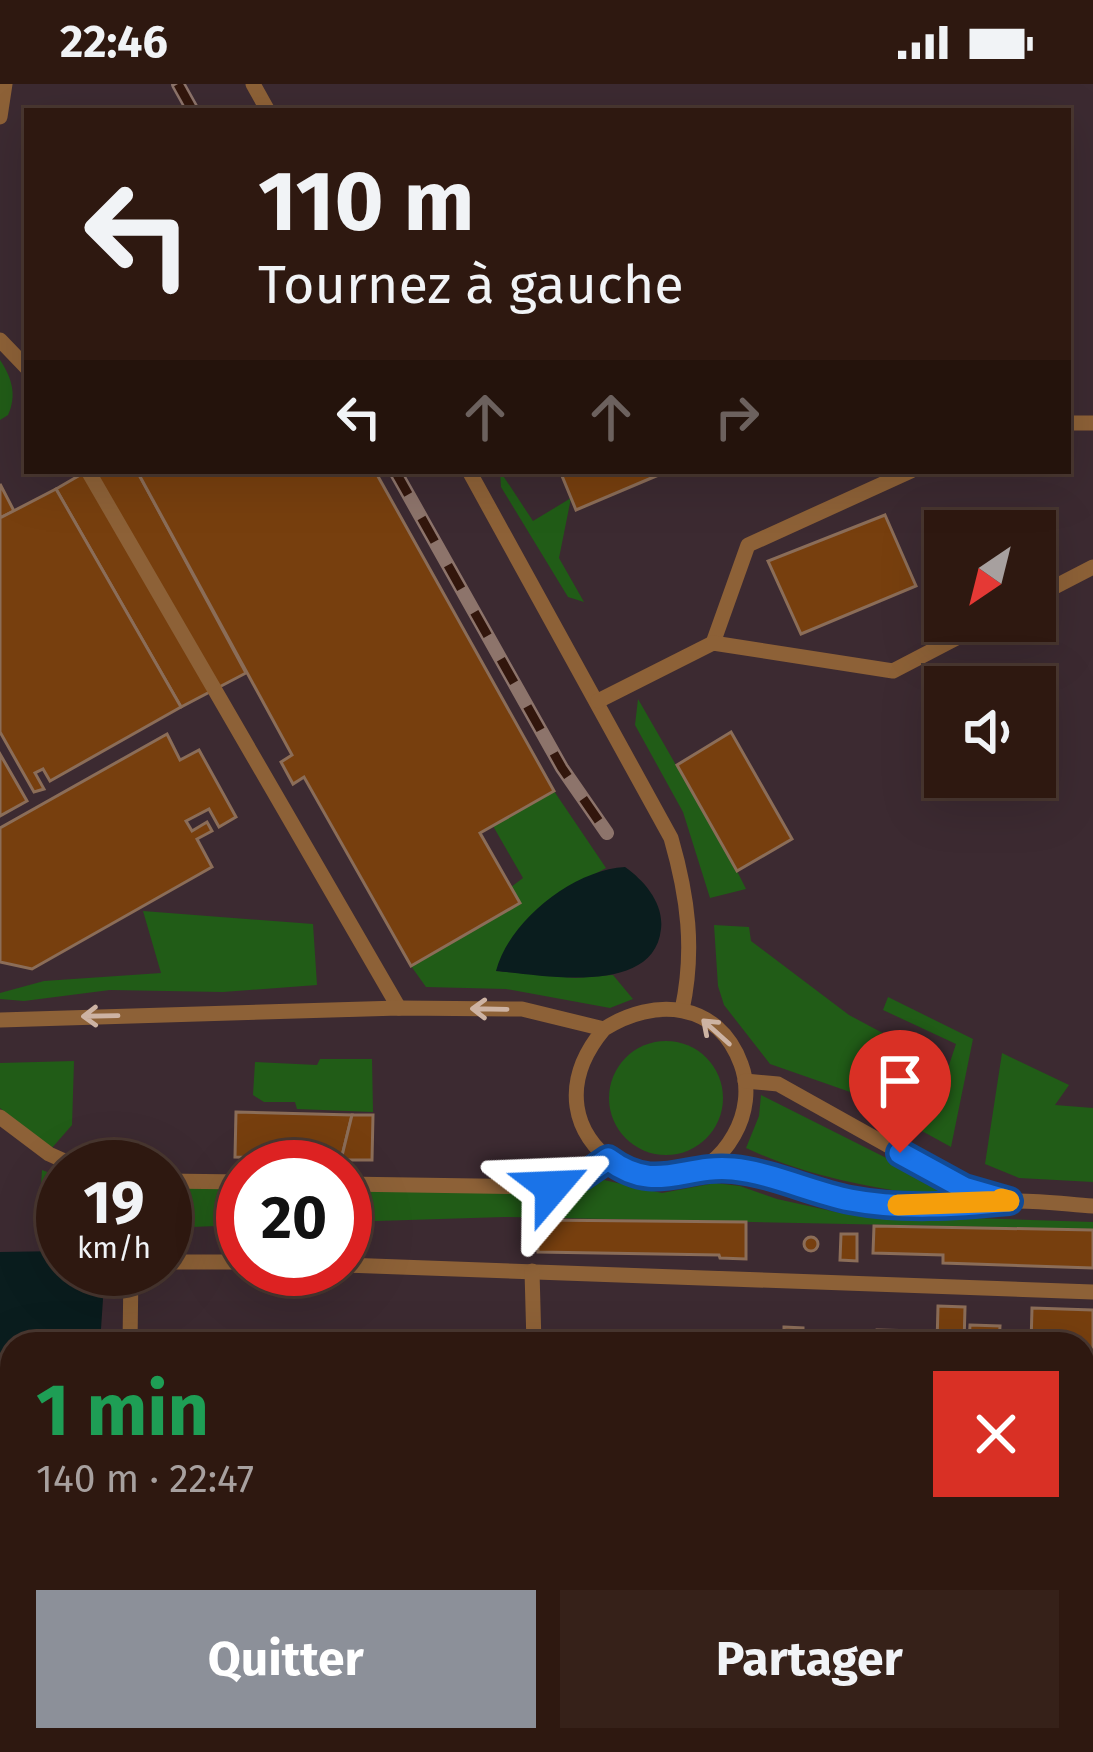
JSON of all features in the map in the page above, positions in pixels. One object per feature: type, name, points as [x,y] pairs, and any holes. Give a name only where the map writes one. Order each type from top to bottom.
[{"type":"lane","points":[[0,112],[5,84]]},
{"type":"lane","points":[[0,340],[24,365]]},
{"type":"lane","points":[[90,474],[399,1008]]},
{"type":"lane","points":[[471,474],[655,803],[681,872],[691,939],[682,1010]]},
{"type":"lane","points":[[713,643],[748,545],[903,474]]},
{"type":"lane","points":[[1056,586],[1093,567]]},
{"type":"lane","points":[[598,701],[713,643],[893,671],[949,642]]},
{"type":"lane","points":[[654,1007],[682,1010],[708,1022],[728,1040],[742,1065],[742,1122],[717,1156],[695,1170],[679,1177],[650,1178],[622,1170],[584,1131],[576,1104],[577,1076],[586,1050],[604,1029],[627,1014],[654,1007]]},
{"type":"lane","points":[[0,1020],[522,1009],[604,1029]]},
{"type":"lane","points":[[745,1081],[778,1084],[964,1188],[1009,1201]]},
{"type":"lane","points":[[0,1117],[36,1144]]},
{"type":"lane","points":[[372,1184],[552,1187],[583,1176],[608,1159]]},
{"type":"lane","points":[[695,1170],[734,1169],[852,1201],[896,1205],[1009,1201],[1093,1205]]},
{"type":"lane","points":[[372,1266],[1093,1292]]},
{"type":"lane","points":[[532,1270],[535,1332]]},
{"type":"lane","points":[[130,1332],[131,1296]]},
{"type":"shaded area","points":[[0,84],[1093,84],[1093,1332],[0,1332]]},
{"type":"shaded area","points":[[625,867],[652,894],[661,920],[654,950],[639,965],[593,977],[496,971],[514,934],[546,901],[585,877]]},
{"type":"shaded area","points":[[36,1251],[36,1296],[103,1296],[101,1332],[0,1332],[0,1252]]},
{"type":"green space","points":[[0,360],[13,394],[8,415],[0,420]]},
{"type":"green space","points":[[502,474],[533,521],[571,498],[559,558],[584,602],[568,597],[501,487]]},
{"type":"green space","points":[[638,699],[746,889],[710,898],[683,812],[635,725]]},
{"type":"green space","points":[[554,791],[606,868],[567,889],[496,971],[575,978],[613,975],[633,999],[610,1008],[506,989],[426,987],[411,966],[520,904],[511,887],[523,878],[493,826]]},
{"type":"green space","points":[[143,911],[313,924],[317,985],[223,992],[110,990],[24,1001],[0,999],[0,993],[44,981],[161,973]]},
{"type":"green space","points":[[714,925],[749,927],[751,941],[849,1015],[948,1068],[956,1044],[883,1010],[888,997],[973,1039],[951,1147],[853,1093],[770,1064],[724,1005]]},
{"type":"green space","points":[[666,1041],[688,1046],[706,1058],[718,1076],[723,1098],[718,1120],[706,1138],[688,1150],[666,1155],[644,1150],[626,1138],[614,1120],[609,1098],[614,1076],[626,1058],[644,1046]]},
{"type":"green space","points":[[1002,1053],[1069,1085],[1055,1105],[1093,1108],[1093,1182],[1019,1178],[985,1164]]},
{"type":"green space","points":[[320,1059],[372,1059],[373,1112],[297,1109],[295,1102],[264,1102],[253,1095],[255,1062],[317,1065]]},
{"type":"green space","points":[[74,1061],[72,1125],[59,1140],[40,1140],[0,1108],[0,1063]]},
{"type":"green space","points":[[761,1095],[952,1191],[951,1198],[846,1181],[746,1148],[759,1116]]},
{"type":"green space","points":[[604,1180],[662,1193],[715,1183],[845,1214],[1093,1222],[1093,1229],[504,1217],[372,1221],[372,1190],[545,1193]]},
{"type":"green space","points":[[192,1187],[216,1187],[216,1226],[192,1227]]},
{"type":"building","points":[[82,474],[139,474],[246,673],[181,707],[56,489]]},
{"type":"building","points":[[139,474],[377,474],[554,791],[480,833],[520,903],[411,966],[304,777],[293,784],[281,762],[292,755]]},
{"type":"building","points":[[561,474],[661,474],[576,510]]},
{"type":"building","points":[[0,484],[14,511],[0,518]]},
{"type":"building","points":[[56,489],[181,707],[50,781],[43,769],[35,773],[44,789],[34,792],[0,732],[0,518]]},
{"type":"building","points":[[885,515],[916,586],[801,634],[768,561]]},
{"type":"building","points":[[731,732],[792,839],[737,871],[677,765]]},
{"type":"building","points":[[167,734],[180,760],[199,750],[236,817],[219,827],[209,809],[186,821],[192,831],[207,822],[212,831],[197,839],[212,867],[32,969],[0,962],[0,828]]},
{"type":"building","points":[[0,754],[27,801],[0,816]]},
{"type":"building","points":[[236,1112],[352,1115],[346,1140],[235,1140]]},
{"type":"building","points":[[352,1115],[373,1115],[372,1160],[372,1140],[346,1140]]},
{"type":"building","points":[[537,1220],[746,1222],[746,1259],[538,1252]]},
{"type":"building","points":[[874,1226],[1093,1230],[1093,1268],[943,1263],[943,1255],[873,1253]]},
{"type":"building","points":[[841,1234],[857,1234],[857,1261],[840,1260]]},
{"type":"building","points":[[811,1237],[818,1244],[811,1251],[804,1244]]},
{"type":"building","points":[[938,1306],[965,1307],[964,1332],[937,1332]]},
{"type":"building","points":[[1032,1308],[1093,1310],[1093,1332],[1031,1332]]},
{"type":"building","points":[[970,1325],[1000,1326],[1000,1332],[970,1332]]},
{"type":"railway","points":[[178,84],[191,108]]},
{"type":"railway","points":[[397,474],[562,768],[607,833]]},
{"type":"slow traffic","points":[[898,1205],[1009,1201],[1001,1199]]},
{"type":"route","points":[[552,1187],[583,1176],[608,1159],[622,1170],[650,1178],[734,1169],[852,1201],[964,1206],[1009,1201],[964,1188],[900,1153]]}]
